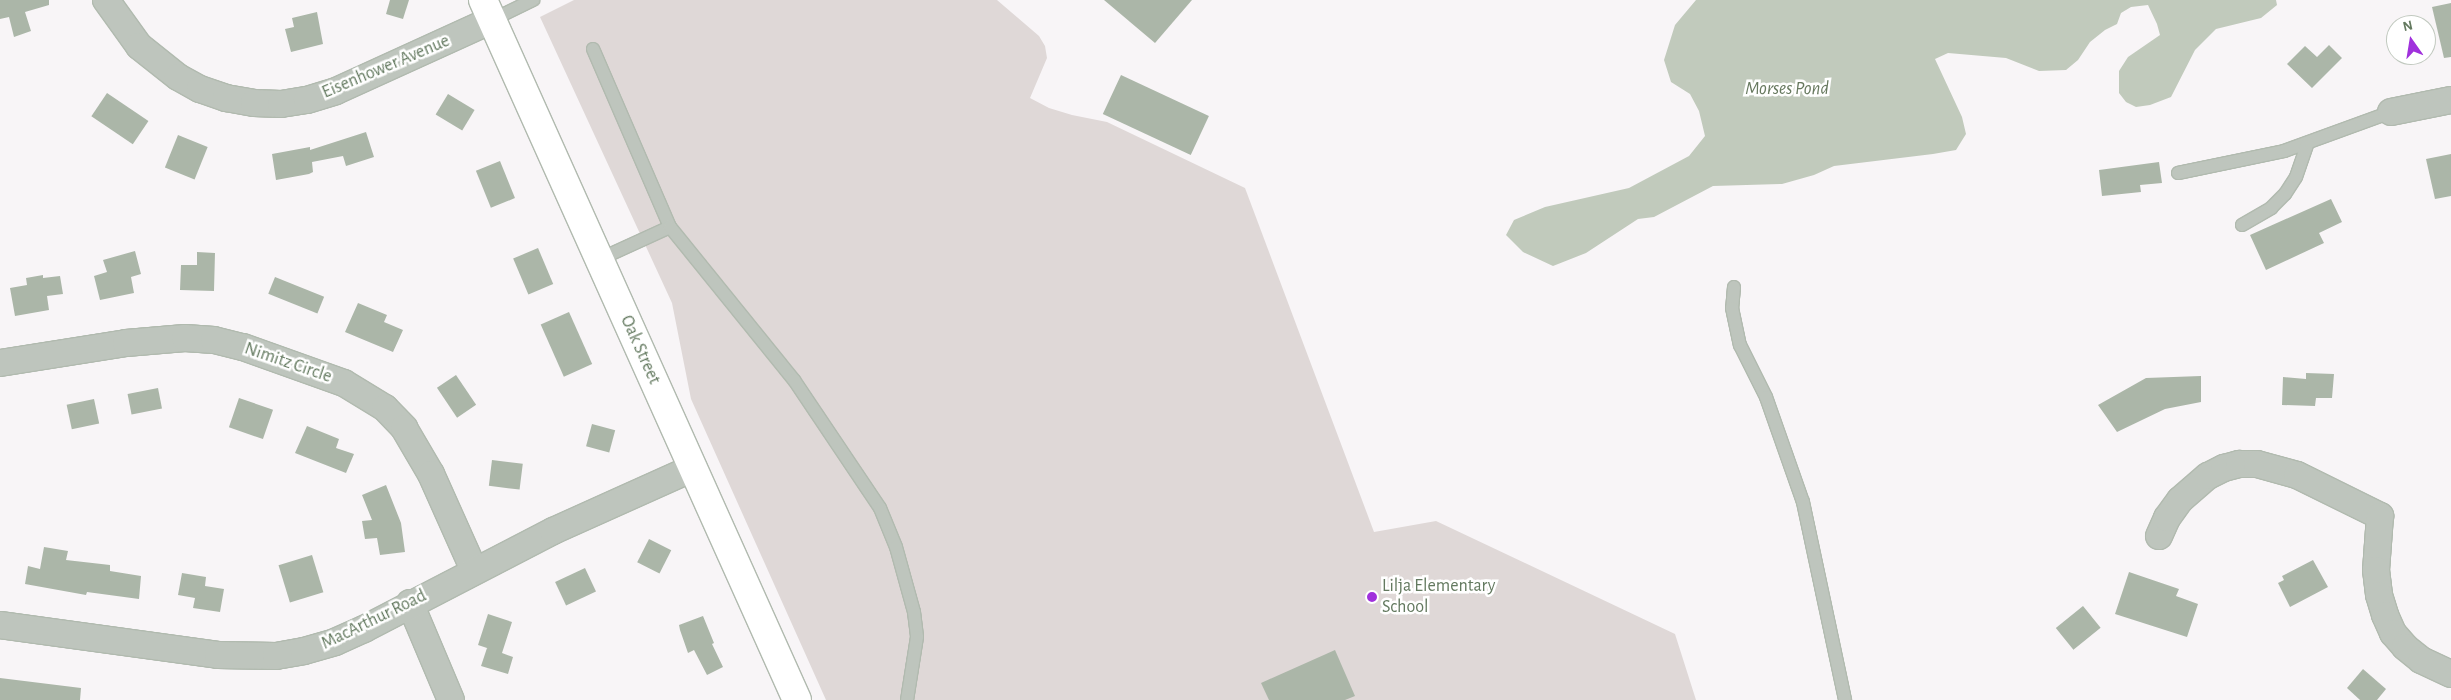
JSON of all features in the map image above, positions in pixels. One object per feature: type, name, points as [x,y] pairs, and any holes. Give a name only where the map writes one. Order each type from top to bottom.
[{"type":"street","name":"Eisenhower Avenue","points":[[106,0],[140,46],[178,77],[200,89],[226,98],[254,103],[281,104],[307,100],[336,91],[488,10]]},
{"type":"street","name":"Oak Street","points":[[488,10],[797,700]]},
{"type":"street","points":[[2391,112],[2451,100]]},
{"type":"street","name":"Nimitz Circle","points":[[0,363],[126,342],[185,338],[214,340],[244,347],[344,383],[384,408],[404,428],[431,474],[474,570]]},
{"type":"street","points":[[2159,536],[2167,518],[2194,487],[2208,476],[2239,464],[2257,464],[2297,475],[2380,516],[2376,570],[2378,595],[2385,615],[2393,632],[2405,646],[2421,660],[2451,674]]},
{"type":"street","name":"MacArthur Road","points":[[0,625],[198,653],[246,657],[276,656],[304,651],[335,642],[474,570],[589,514],[693,468]]},
{"type":"street","points":[[410,603],[451,700]]},
{"type":"lane","points":[[488,10],[534,0]]},
{"type":"lane","points":[[593,49],[670,227],[794,380],[880,508],[905,574],[914,612],[917,637],[907,700]]},
{"type":"lane","points":[[2178,173],[2275,153],[2308,143],[2391,112]]},
{"type":"lane","points":[[2242,225],[2271,208],[2285,194],[2296,178],[2308,143]]},
{"type":"lane","points":[[600,259],[670,227]]},
{"type":"lane","points":[[1734,287],[1732,308],[1740,345],[1766,397],[1803,502],[1845,700]]},
{"type":"shaded area","points":[[574,0],[997,0],[1039,36],[1045,46],[1047,58],[1030,98],[1049,108],[1107,122],[1245,188],[1374,532],[1436,521],[1675,634],[1696,700],[826,700],[691,399],[672,303],[540,17]]},
{"type":"water","name":"Morses Pond","points":[[1696,0],[2276,0],[2277,5],[2261,18],[2216,29],[2195,50],[2171,97],[2150,105],[2136,107],[2126,102],[2119,93],[2119,71],[2128,57],[2160,35],[2148,5],[2131,7],[2121,13],[2117,24],[2105,30],[2090,42],[2078,60],[2066,70],[2039,71],[2006,58],[1948,53],[1935,59],[1962,117],[1966,134],[1956,150],[1834,166],[1814,175],[1782,184],[1713,186],[1654,217],[1638,219],[1586,253],[1553,266],[1523,252],[1506,235],[1514,220],[1545,207],[1629,188],[1689,156],[1705,136],[1699,111],[1690,94],[1671,82],[1664,60],[1675,25]]},
{"type":"building","points":[[0,0],[49,0],[49,5],[25,12],[31,31],[14,37],[9,17],[0,19]]},
{"type":"building","points":[[390,0],[409,0],[403,19],[386,14]]},
{"type":"building","points":[[1104,0],[1192,0],[1155,43]]},
{"type":"building","points":[[2451,3],[2451,57],[2444,58],[2436,24],[2436,15],[2434,15],[2432,7]]},
{"type":"building","points":[[317,12],[323,44],[291,52],[285,29],[294,27],[292,18]]},
{"type":"building","points":[[2329,45],[2342,58],[2312,88],[2287,64],[2305,46],[2317,57]]},
{"type":"building","points":[[1121,75],[1209,116],[1191,155],[1103,114]]},
{"type":"building","points":[[107,93],[148,121],[133,144],[91,116]]},
{"type":"building","points":[[448,94],[475,110],[462,131],[436,115]]},
{"type":"building","points":[[366,132],[374,157],[346,166],[343,156],[312,162],[313,172],[309,174],[276,180],[272,154],[310,147],[310,150]]},
{"type":"building","points":[[178,135],[208,147],[195,179],[165,167]]},
{"type":"building","points":[[2451,154],[2451,196],[2435,199],[2426,159]]},
{"type":"building","points":[[500,161],[515,198],[491,208],[476,171]]},
{"type":"building","points":[[2159,162],[2162,183],[2140,185],[2141,192],[2102,196],[2099,170]]},
{"type":"building","points":[[2331,199],[2342,222],[2319,233],[2324,243],[2266,270],[2250,235]]},
{"type":"building","points":[[538,248],[553,284],[528,294],[513,259]]},
{"type":"building","points":[[135,251],[141,274],[131,277],[134,293],[100,300],[94,276],[107,272],[103,260]]},
{"type":"building","points":[[197,252],[215,253],[214,291],[180,290],[181,265],[197,265]]},
{"type":"building","points":[[43,275],[43,278],[60,276],[63,294],[47,296],[49,310],[15,316],[10,288],[27,285],[26,278]]},
{"type":"building","points":[[275,277],[324,297],[317,314],[268,294]]},
{"type":"building","points":[[358,303],[387,315],[384,322],[403,330],[393,352],[345,332]]},
{"type":"building","points":[[569,312],[592,364],[564,377],[541,325]]},
{"type":"building","points":[[2306,373],[2334,374],[2332,398],[2316,398],[2315,406],[2282,405],[2283,377],[2306,379]]},
{"type":"building","points":[[456,375],[476,405],[457,418],[437,388]]},
{"type":"building","points":[[2201,376],[2201,402],[2165,409],[2117,432],[2098,405],[2146,378]]},
{"type":"building","points":[[158,388],[162,409],[132,415],[128,394]]},
{"type":"building","points":[[239,398],[273,410],[263,439],[229,427]]},
{"type":"building","points":[[94,399],[99,423],[72,429],[67,405]]},
{"type":"building","points":[[592,424],[615,430],[609,452],[586,446]]},
{"type":"building","points":[[307,426],[339,439],[336,448],[354,454],[346,473],[295,453]]},
{"type":"building","points":[[492,460],[523,464],[520,490],[489,486]]},
{"type":"building","points":[[386,485],[401,523],[405,552],[380,555],[377,538],[365,539],[362,521],[372,520],[362,495]]},
{"type":"building","points":[[649,539],[671,550],[659,574],[637,562]]},
{"type":"building","points":[[44,547],[68,551],[66,560],[110,565],[110,571],[141,576],[139,599],[87,592],[86,595],[25,584],[28,566],[40,569]]},
{"type":"building","points":[[312,555],[323,592],[290,603],[279,565]]},
{"type":"building","points":[[2313,560],[2328,587],[2290,607],[2278,583],[2284,580],[2282,576]]},
{"type":"building","points":[[585,568],[596,592],[566,606],[555,582]]},
{"type":"building","points":[[2129,572],[2179,589],[2176,596],[2198,604],[2187,637],[2115,614]]},
{"type":"building","points":[[182,573],[206,577],[205,586],[224,589],[220,612],[193,608],[195,598],[178,595]]},
{"type":"building","points":[[2083,606],[2101,628],[2073,650],[2056,628]]},
{"type":"building","points":[[488,614],[512,622],[502,653],[513,657],[508,674],[481,666],[487,648],[478,645]]},
{"type":"building","points":[[703,616],[714,643],[712,644],[723,667],[707,675],[694,650],[688,653],[679,625]]},
{"type":"building","points":[[1335,650],[1355,696],[1345,700],[1269,700],[1261,683]]},
{"type":"building","points":[[2363,669],[2386,689],[2377,700],[2360,700],[2347,688]]},
{"type":"building","points":[[0,678],[81,688],[80,700],[0,700]]},
{"type":"place","name":"Lilja Elementary School","points":[[1372,597]]}]
